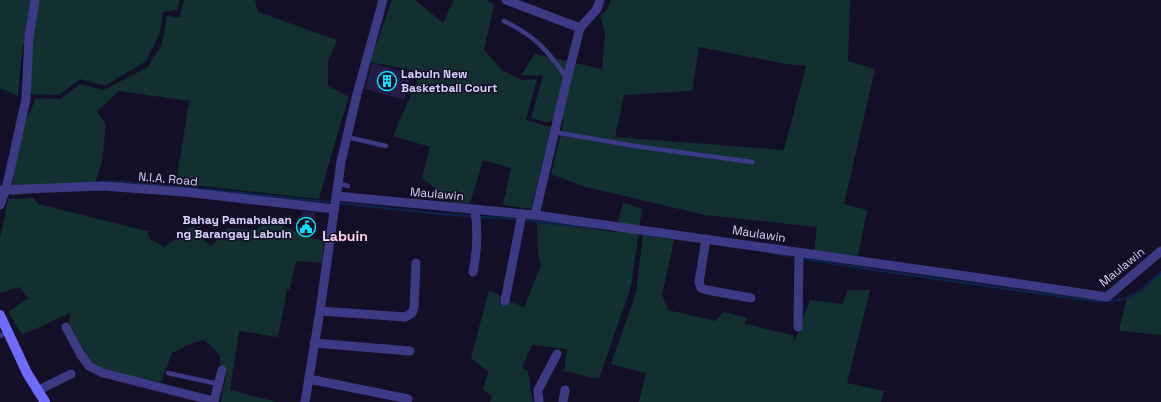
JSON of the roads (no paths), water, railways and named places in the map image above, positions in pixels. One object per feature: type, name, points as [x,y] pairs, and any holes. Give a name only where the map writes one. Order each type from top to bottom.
[{"type":"main road","points":[[0,316],[4,334],[45,402]]},
{"type":"street","points":[[0,205],[26,99],[29,37],[35,0]]},
{"type":"street","points":[[305,402],[320,311],[338,183],[356,98],[383,0]]},
{"type":"street","points":[[506,0],[523,3],[580,28]]},
{"type":"street","points":[[535,215],[580,28],[597,9],[600,0]]},
{"type":"street","name":"N.I.A. Road","points":[[3,189],[102,186],[185,192],[334,209]]},
{"type":"street","name":"Maulawin","points":[[336,196],[535,215],[706,238],[1107,297],[1161,251]]},
{"type":"street","points":[[473,272],[477,221],[475,210]]},
{"type":"street","points":[[505,302],[522,214]]},
{"type":"street","points":[[706,238],[699,282],[701,288],[750,298]]},
{"type":"street","points":[[798,327],[800,253]]},
{"type":"street","points":[[320,311],[404,317],[412,313],[414,308],[416,263]]},
{"type":"street","points":[[66,327],[81,355],[89,366],[103,374],[214,401],[222,370]]},
{"type":"street","points":[[314,343],[410,351]]},
{"type":"street","points":[[539,402],[538,390],[557,354]]},
{"type":"street","points":[[37,391],[71,374]]},
{"type":"street","points":[[309,379],[408,399]]},
{"type":"street","points":[[563,402],[565,390]]},
{"type":"lane","points":[[504,21],[522,30],[533,38],[555,61],[567,79]]},
{"type":"lane","points":[[554,132],[635,146],[752,162]]},
{"type":"lane","points":[[347,137],[386,146]]},
{"type":"lane","points":[[338,183],[348,186]]},
{"type":"lane","points":[[168,373],[218,384]]},
{"type":"waterway","points":[[100,182],[109,181],[223,191],[473,216]]},
{"type":"waterway","points":[[478,217],[519,219]]},
{"type":"waterway","points":[[524,220],[594,228]]},
{"type":"waterway","points":[[771,253],[792,256]]},
{"type":"waterway","points":[[807,259],[914,276],[1093,301],[1115,300],[1132,296],[1140,291],[1161,272]]},
{"type":"place","name":"Labuin New Basketball Court","points":[[387,81]]},
{"type":"place","name":"Bahay Pamahalaan ng Barangay Labuin","points":[[306,227]]},
{"type":"district","name":"Labuin","points":[[345,236]]}]
